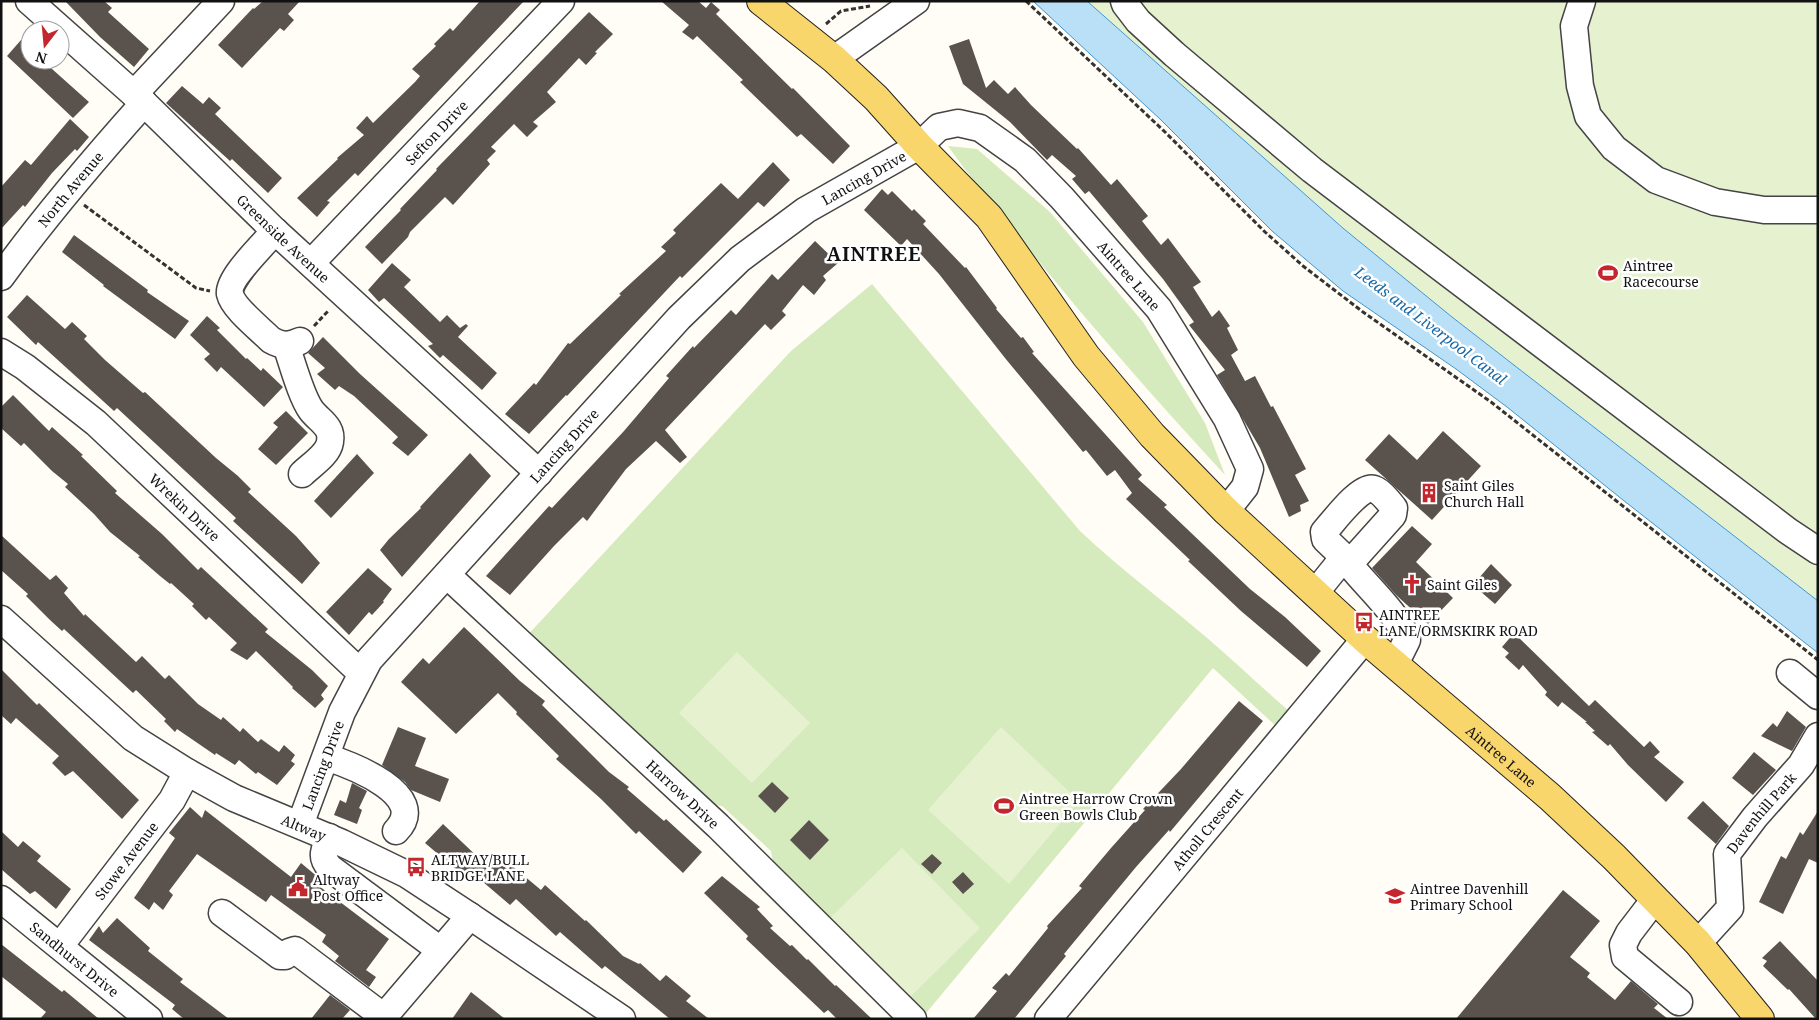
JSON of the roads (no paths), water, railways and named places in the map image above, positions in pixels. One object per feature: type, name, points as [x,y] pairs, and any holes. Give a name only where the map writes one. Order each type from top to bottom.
[{"type":"main road","name":"Aintree Lane","points":[[761,1],[834,59],[876,98],[919,146],[989,218],[1086,356],[1146,428],[1226,511],[1366,639],[1550,797],[1614,857],[1698,943],[1760,1019]]},
{"type":"street","name":"Greenside Avenue","points":[[29,1],[139,99],[275,231],[538,473]]},
{"type":"street","name":"North Avenue","points":[[1,277],[30,237],[139,99],[222,1]]},
{"type":"street","name":"Sefton Drive","points":[[311,263],[561,1]]},
{"type":"street","points":[[834,59],[916,1]]},
{"type":"street","points":[[1124,1],[1138,20],[1174,54],[1312,170],[1780,525],[1818,551]]},
{"type":"street","points":[[1582,1],[1574,26],[1580,86],[1588,116],[1614,148],[1656,180],[1715,202],[1764,210],[1818,210]]},
{"type":"street","name":"Aintree Lane","points":[[919,146],[939,127],[958,123],[980,128],[1025,160],[1050,185],[1159,309],[1227,420],[1250,469],[1245,487],[1226,511]]},
{"type":"street","name":"Lancing Drive","points":[[300,825],[342,712],[369,660],[679,318],[740,259],[806,210],[919,146]]},
{"type":"street","points":[[275,231],[236,276],[230,286],[230,294],[238,307],[271,340],[278,344],[293,343],[298,379],[311,410],[330,431],[331,441],[328,450],[302,474]]},
{"type":"street","name":"Wrekin Drive","points":[[1,352],[25,367],[96,423],[361,673]]},
{"type":"street","points":[[1315,593],[1347,560],[1406,633],[1407,640],[1395,664]]},
{"type":"street","name":"Harrow Drive","points":[[447,575],[718,826],[913,1019]]},
{"type":"street","name":"Altway","points":[[1,618],[133,738],[187,772],[234,798],[329,837],[406,874],[622,1019]]},
{"type":"street","name":"Atholl Crescent","points":[[1048,1019],[1366,639]]},
{"type":"street","points":[[1790,672],[1818,696]]},
{"type":"street","name":"Davenhill Park","points":[[1698,943],[1730,908],[1727,854],[1755,817],[1800,765],[1818,736]]},
{"type":"street","points":[[326,757],[354,766],[387,785],[400,800],[405,816],[403,823],[396,831]]},
{"type":"street","name":"Stowe Avenue","points":[[60,946],[172,800],[187,772]]},
{"type":"street","points":[[329,837],[323,854],[324,862],[440,950]]},
{"type":"street","name":"Sandhurst Drive","points":[[1,899],[150,1019]]},
{"type":"street","points":[[1655,899],[1622,945],[1625,956],[1679,1002]]},
{"type":"street","points":[[222,913],[280,956],[285,956],[295,950],[383,1018],[470,916]]},
{"type":"water","name":"Leeds and Liverpool Canal","points":[[1033,1],[1087,1],[1344,229],[1452,317],[1818,601],[1818,653],[1507,407],[1456,369],[1343,291],[1272,231],[1161,120]]},
{"type":"place","name":"Aintree Racecourse","points":[[1608,273]]},
{"type":"place","name":"Saint Giles Church Hall","points":[[1429,493]]},
{"type":"place","name":"Saint Giles","points":[[1412,584]]},
{"type":"place","name":"AINTREE LANE/ORMSKIRK ROAD","points":[[1364,622]]},
{"type":"place","name":"Aintree Harrow Crown Green Bowls Club","points":[[1004,806]]},
{"type":"place","name":"ALTWAY/BULL BRIDGE LANE","points":[[416,867]]},
{"type":"place","name":"Altway Post Office","points":[[298,887]]},
{"type":"place","name":"Aintree Davenhill Primary School","points":[[1395,896]]},
{"type":"district","name":"AINTREE","points":[[874,254]]}]
